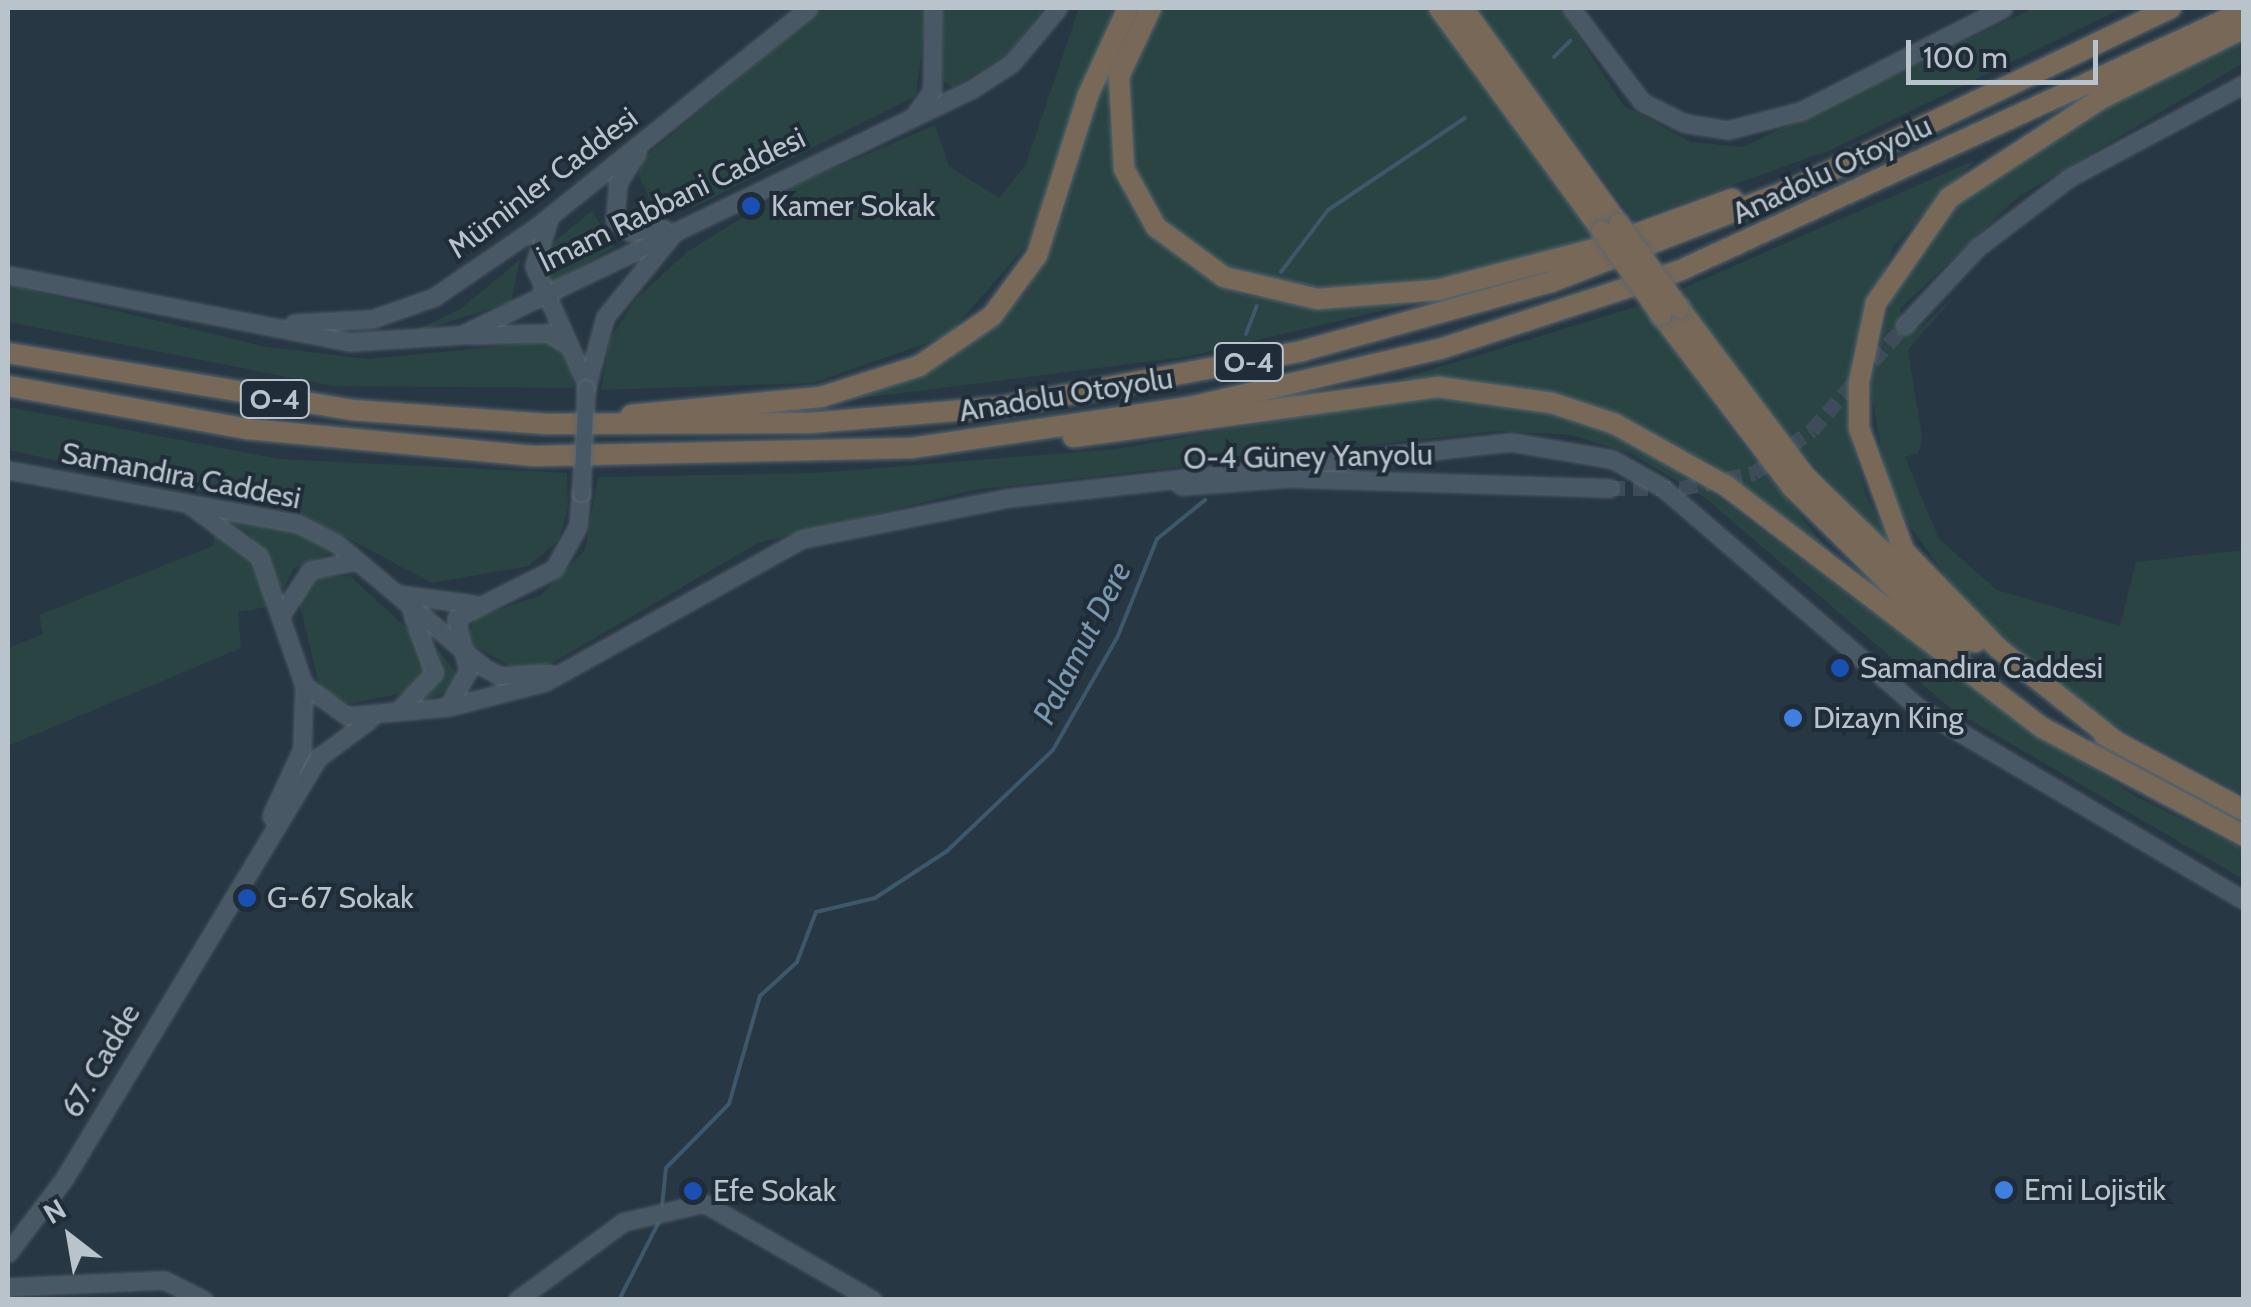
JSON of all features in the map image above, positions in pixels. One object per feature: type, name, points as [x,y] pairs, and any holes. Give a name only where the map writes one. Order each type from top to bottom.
[{"type":"highway","points":[[546,424],[821,397],[919,366],[956,343],[992,316],[1037,255],[1088,95],[1128,8]]},
{"type":"highway","points":[[1151,8],[1115,103],[1131,188],[1197,262],[1270,292],[1370,299],[1524,271],[1917,133]]},
{"type":"highway","points":[[1439,8],[1611,227]]},
{"type":"highway","points":[[1463,8],[1670,311],[1868,570],[2078,746]]},
{"type":"highway","name":"Anadolu Otoyolu","points":[[8,353],[351,410],[546,424],[810,423],[1001,407],[1302,352],[1551,282],[1917,133],[2172,8]]},
{"type":"highway","name":"Anadolu Otoyolu","points":[[8,386],[428,451],[735,457],[912,448],[1190,407],[1440,349],[1618,292],[1774,232],[2244,11]]},
{"type":"highway","points":[[2114,740],[2000,649],[1904,550],[1859,428],[1859,382],[1884,286],[1949,198],[2102,98],[2244,28]]},
{"type":"highway","points":[[1670,311],[1805,476],[1892,569],[2024,682],[2114,740],[2244,810]]},
{"type":"highway","points":[[912,448],[1144,431],[1382,391],[1438,387],[1552,403],[1615,424],[1726,486],[1940,654],[2078,746],[2244,836]]},
{"type":"main road","name":"Müminler Caddesi","points":[[275,324],[405,310],[552,214],[809,8]]},
{"type":"main road","points":[[902,123],[928,101],[933,8]]},
{"type":"main road","name":"İmam Rabbani Caddesi","points":[[275,324],[374,345],[460,336],[686,222],[972,89],[1012,63],[1058,8]]},
{"type":"main road","points":[[1570,8],[1642,102],[1728,130],[1802,112],[2003,8]]},
{"type":"main road","points":[[931,77],[944,94],[972,89]]},
{"type":"main road","points":[[1904,326],[1978,248],[2070,177],[2244,84]]},
{"type":"main road","points":[[645,142],[618,182],[615,220],[641,233],[686,222]]},
{"type":"main road","points":[[552,214],[534,254],[544,295],[578,357],[586,388]]},
{"type":"main road","points":[[448,708],[468,677],[456,618],[476,604],[554,569],[578,526],[586,388],[605,318],[686,222]]},
{"type":"main road","points":[[8,275],[275,324]]},
{"type":"main road","points":[[460,336],[548,332],[578,357]]},
{"type":"main road","points":[[176,498],[260,556],[284,613],[304,685],[346,716],[389,715],[448,708],[524,690],[590,656],[764,553],[1007,498],[1443,443],[1512,442],[1612,459],[1720,530],[1919,708],[2244,900]]},
{"type":"main road","name":"Samandıra Caddesi","points":[[8,470],[176,498],[299,524],[356,561],[462,654],[523,678],[590,656]]},
{"type":"main road","name":"O-4 Güney Yanyolu","points":[[1007,498],[1288,478],[1610,488]]},
{"type":"main road","points":[[284,613],[288,594],[310,570],[356,561]]},
{"type":"main road","points":[[385,588],[414,602],[476,604]]},
{"type":"main road","points":[[389,715],[434,674],[412,614]]},
{"type":"main road","name":"67. Cadde","points":[[234,891],[302,750],[304,685]]},
{"type":"main road","name":"67. Cadde","points":[[8,1253],[64,1180],[234,891],[332,742],[389,715]]},
{"type":"main road","points":[[517,1300],[653,1210],[704,1203],[873,1300]]},
{"type":"main road","points":[[8,1287],[164,1280],[204,1300]]},
{"type":"green space","points":[[822,8],[927,8],[916,96],[694,207],[654,208],[638,175],[644,158]]},
{"type":"green space","points":[[943,8],[1044,8],[1009,53],[953,88],[943,81]]},
{"type":"green space","points":[[1079,8],[1114,8],[1035,236],[947,336],[813,383],[601,390],[610,339],[636,299],[687,252],[793,186],[935,125],[949,166],[999,198],[1025,166]]},
{"type":"green space","points":[[1135,8],[1107,110],[1123,190],[1154,237],[1245,295],[1326,307],[1432,299],[1185,357],[839,401],[941,365],[1025,294],[1064,214],[1098,87]]},
{"type":"green space","points":[[1160,8],[1425,8],[1595,240],[1438,279],[1337,291],[1234,271],[1199,253],[1151,205],[1128,151],[1124,91]]},
{"type":"green space","points":[[1474,8],[1560,8],[1623,105],[1691,142],[1743,147],[2034,8],[2122,8],[1833,149],[1634,220]]},
{"type":"green space","points":[[2243,38],[2243,63],[2017,198],[1900,309],[1904,326],[1922,327],[1957,293],[1908,350],[1922,437],[1919,453],[1905,457],[1939,539],[1997,590],[2120,626],[2136,562],[2243,550],[2243,794],[2094,714],[1966,604],[1891,500],[1870,388],[1892,296],[1928,234],[1973,190],[2065,129]]},
{"type":"green space","points":[[1975,160],[1894,246],[1852,352],[1849,431],[1867,498],[1902,559],[1775,423],[1679,290]]},
{"type":"green space","points":[[592,211],[614,247],[546,287],[539,254]]},
{"type":"green space","points":[[520,260],[511,302],[406,336],[460,309]]},
{"type":"green space","points":[[8,285],[267,347],[369,359],[551,341],[571,365],[574,388],[333,386],[8,322]]},
{"type":"green space","points":[[1642,305],[1740,441],[1832,555],[1709,462],[1639,427],[1503,386],[1400,379]]},
{"type":"green space","points":[[1427,394],[1519,404],[1607,428],[1674,465],[2007,713],[2137,797],[2243,849],[2243,879],[1951,709],[1704,497],[1630,453],[1571,435],[1496,431],[973,490],[758,543],[552,663],[517,670],[466,641],[475,618],[541,595],[585,550],[598,477],[815,473],[1116,449]]},
{"type":"green space","points":[[8,407],[280,459],[567,473],[568,507],[559,540],[529,566],[432,583],[300,513],[8,450]]},
{"type":"green space","points":[[211,513],[297,531],[334,551],[294,568],[283,590],[248,532]]},
{"type":"green space","points":[[215,528],[254,559],[273,606],[238,612],[241,648],[8,746],[8,648],[43,634],[39,615],[213,546]]},
{"type":"green space","points":[[350,576],[422,642],[427,670],[409,692],[349,704],[320,688],[298,598],[318,577]]},
{"type":"green space","points":[[437,648],[459,677],[456,688],[425,700],[440,673]]},
{"type":"waterway","name":"Palamut Dere","points":[[1554,57],[1570,41]]},
{"type":"waterway","name":"Palamut Dere","points":[[1281,272],[1328,210],[1465,118]]},
{"type":"waterway","name":"Palamut Dere","points":[[1246,334],[1257,306]]},
{"type":"waterway","name":"Palamut Dere","points":[[662,1206],[666,1168],[729,1104],[760,996],[797,962],[816,912],[875,898],[947,851],[1053,750],[1117,638],[1157,539],[1205,500]]},
{"type":"waterway","name":"Palamut Dere","points":[[619,1300],[660,1220]]},
{"type":"tunnel","points":[[1610,488],[1682,488],[1754,473],[1812,430],[1904,326]]},
{"type":"place","name":"Kamer Sokak","points":[[751,206]]},
{"type":"place","name":"Samandıra Caddesi","points":[[1840,668]]},
{"type":"place","name":"Dizayn King","points":[[1793,718]]},
{"type":"place","name":"G-67 Sokak","points":[[247,898]]},
{"type":"place","name":"Emi Lojistik","points":[[2004,1190]]},
{"type":"place","name":"Efe Sokak","points":[[693,1191]]}]
